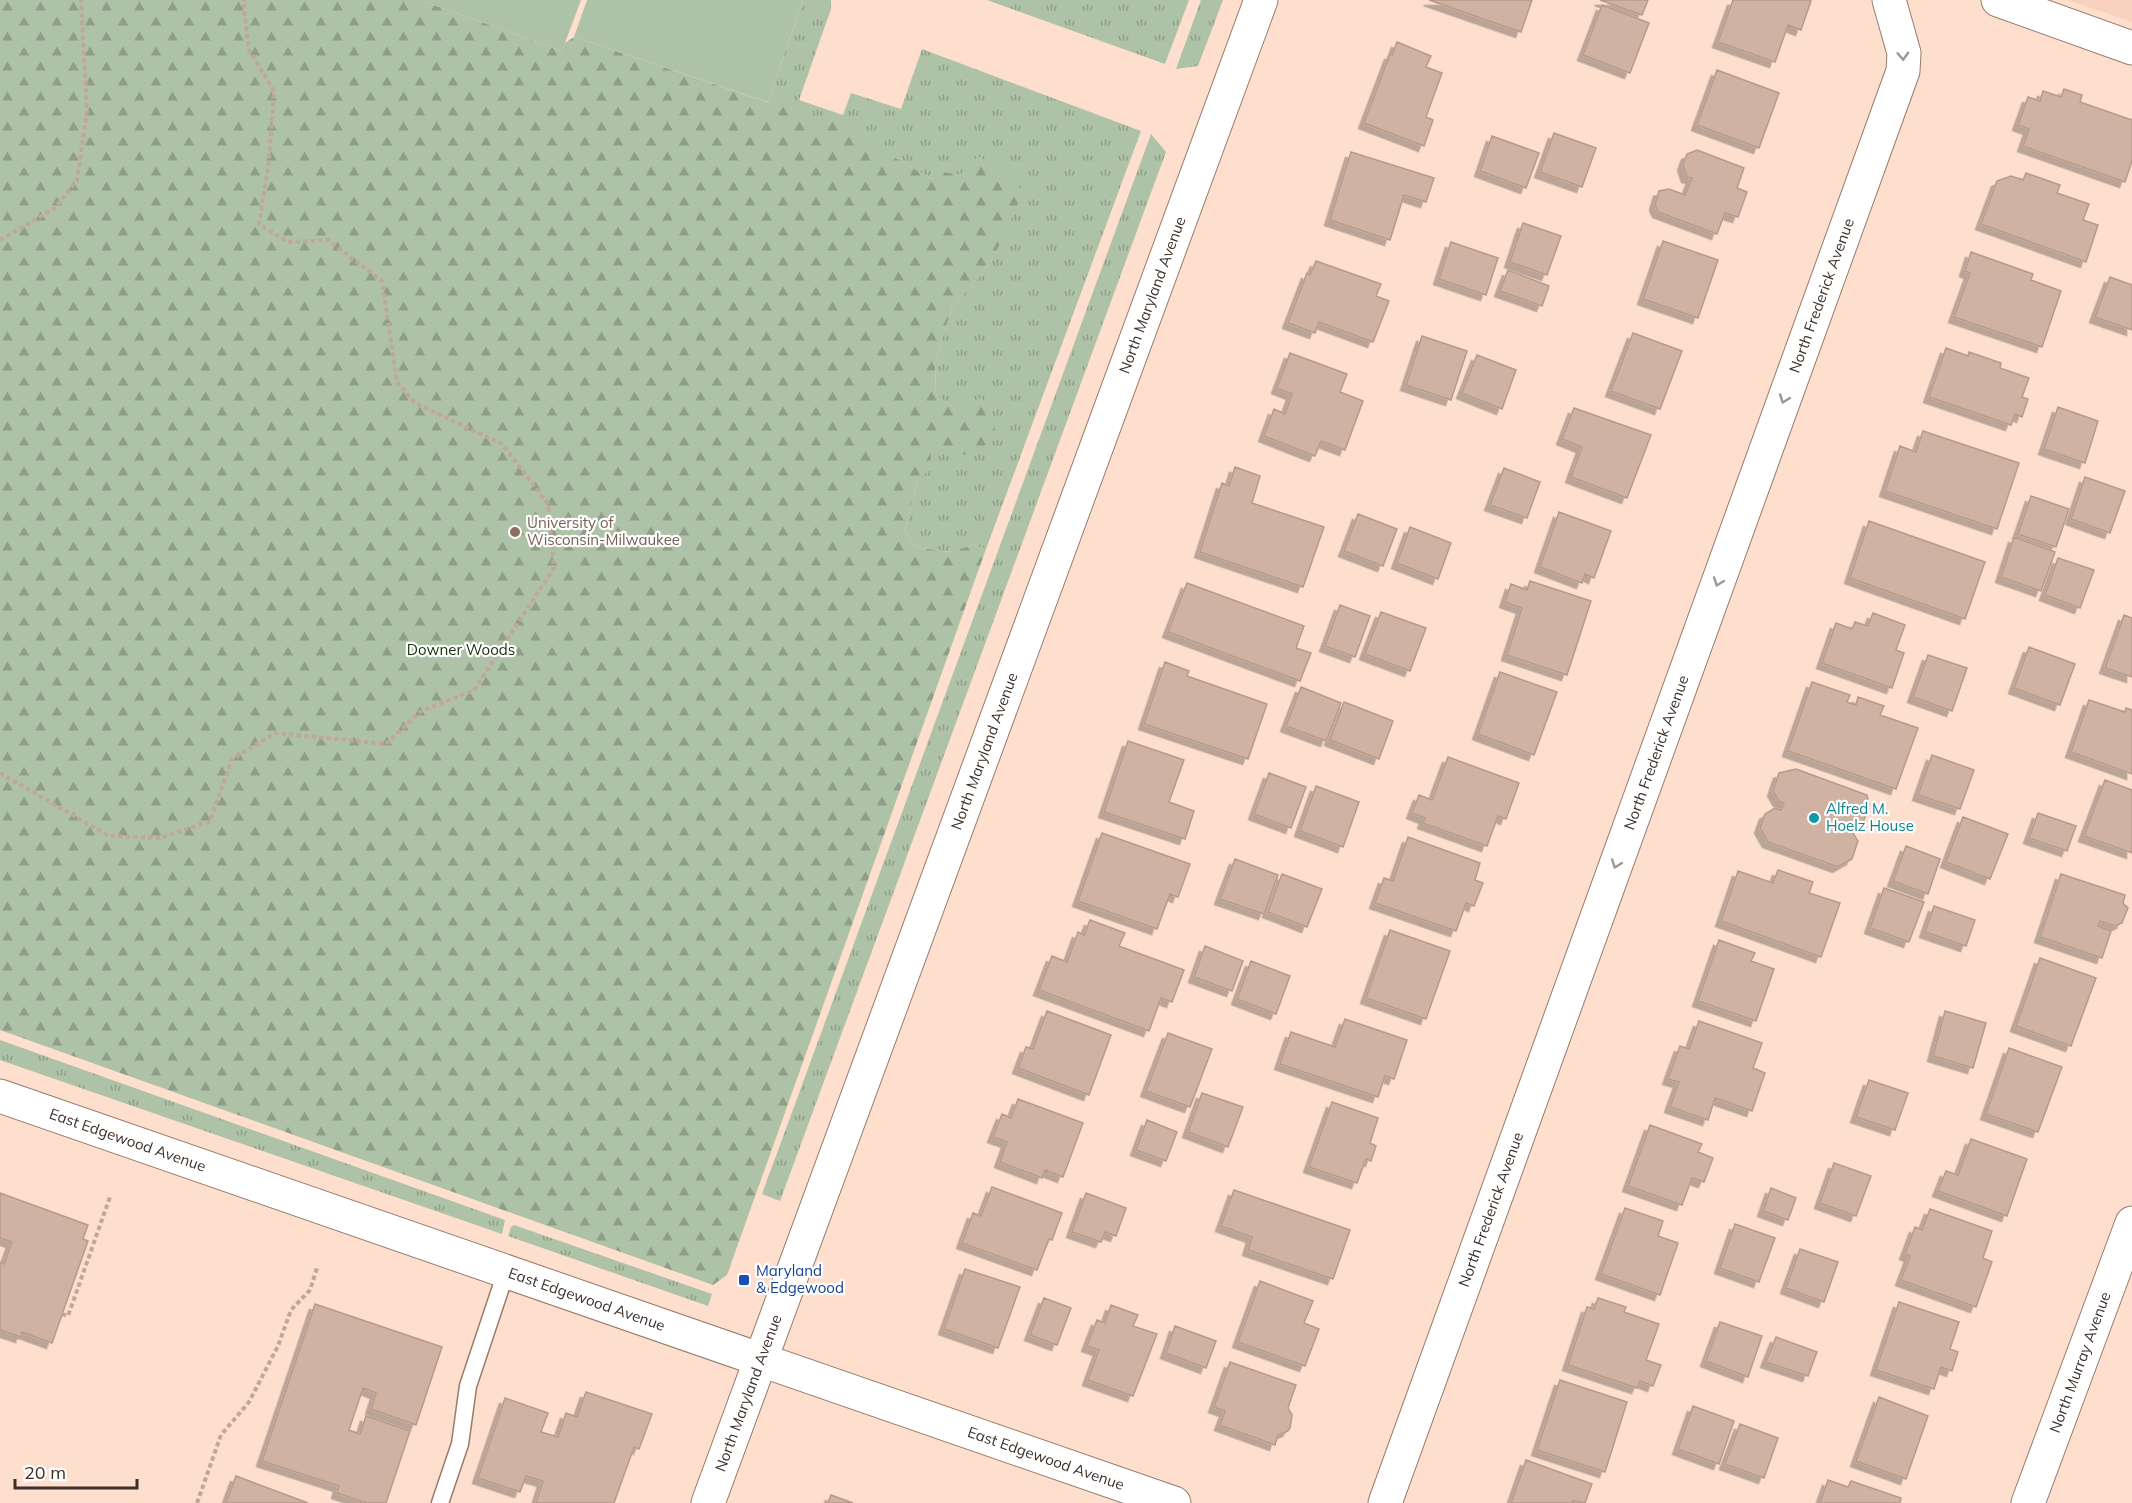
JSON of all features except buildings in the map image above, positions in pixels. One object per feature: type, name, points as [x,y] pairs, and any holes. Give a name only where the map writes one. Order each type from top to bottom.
[{"type":"street","name":"North Maryland Avenue","points":[[708,1503],[1262,0]]},
{"type":"street","name":"North Frederick Avenue","points":[[1385,1503],[1903,71],[1904,53],[1889,0]]},
{"type":"street","points":[[1998,0],[2132,48]]},
{"type":"street","name":"East Edgewood Avenue","points":[[0,1096],[1174,1503]]},
{"type":"street","name":"North Murray Avenue","points":[[2028,1503],[2132,1223]]},
{"type":"lane","points":[[440,1503],[460,1444],[468,1386],[506,1272]]},
{"type":"path","points":[[0,240],[55,208],[77,180],[87,112],[81,0]]},
{"type":"path","points":[[0,773],[109,836],[160,838],[210,821],[232,759],[275,733],[386,744],[420,711],[474,690],[554,568],[548,504],[502,444],[415,403],[397,382],[382,281],[328,240],[288,242],[259,224],[269,161],[274,91],[249,50],[243,0]]},
{"type":"path","points":[[62,1314],[68,1316],[110,1197]]},
{"type":"path","points":[[197,1503],[221,1435],[249,1402],[278,1346],[291,1310],[309,1290],[317,1268]]},
{"type":"shaded area","points":[[2067,0],[2132,0],[2132,22]]},
{"type":"green space","name":"Downer Woods","points":[[0,0],[420,0],[562,51],[565,43],[574,37],[785,108],[847,126],[932,179],[943,172],[960,175],[978,156],[1008,174],[1023,193],[992,261],[952,308],[935,361],[936,395],[956,410],[981,397],[992,412],[996,436],[979,449],[966,455],[931,450],[930,470],[918,479],[905,530],[915,547],[949,552],[973,545],[986,549],[727,1275],[713,1285],[0,1030]]},
{"type":"green space","points":[[420,0],[581,0],[562,51]]},
{"type":"green space","points":[[587,0],[803,0],[768,102],[574,37]]},
{"type":"green space","points":[[803,0],[831,0],[831,9],[799,100],[843,115],[851,93],[901,109],[922,49],[1141,131],[986,549],[973,545],[949,552],[915,547],[905,530],[918,479],[931,450],[956,410],[936,395],[935,361],[952,308],[992,261],[960,175],[943,173],[932,179],[894,157],[768,102]]},
{"type":"green space","points":[[987,0],[1189,0],[1165,64]]},
{"type":"green space","points":[[1201,0],[1223,0],[1198,66],[1176,69]]},
{"type":"green space","points":[[1151,134],[1166,152],[780,1201],[762,1194]]},
{"type":"green space","points":[[0,1040],[505,1220],[502,1234],[0,1060]]},
{"type":"green space","points":[[514,1225],[712,1294],[708,1306],[508,1236]]},
{"type":"place","name":"University of Wisconsin-Milwaukee","points":[[515,532]]},
{"type":"place","name":"Alfred M. Hoelz House","points":[[1814,818]]},
{"type":"place","name":"Maryland & Edgewood","points":[[744,1280]]}]
